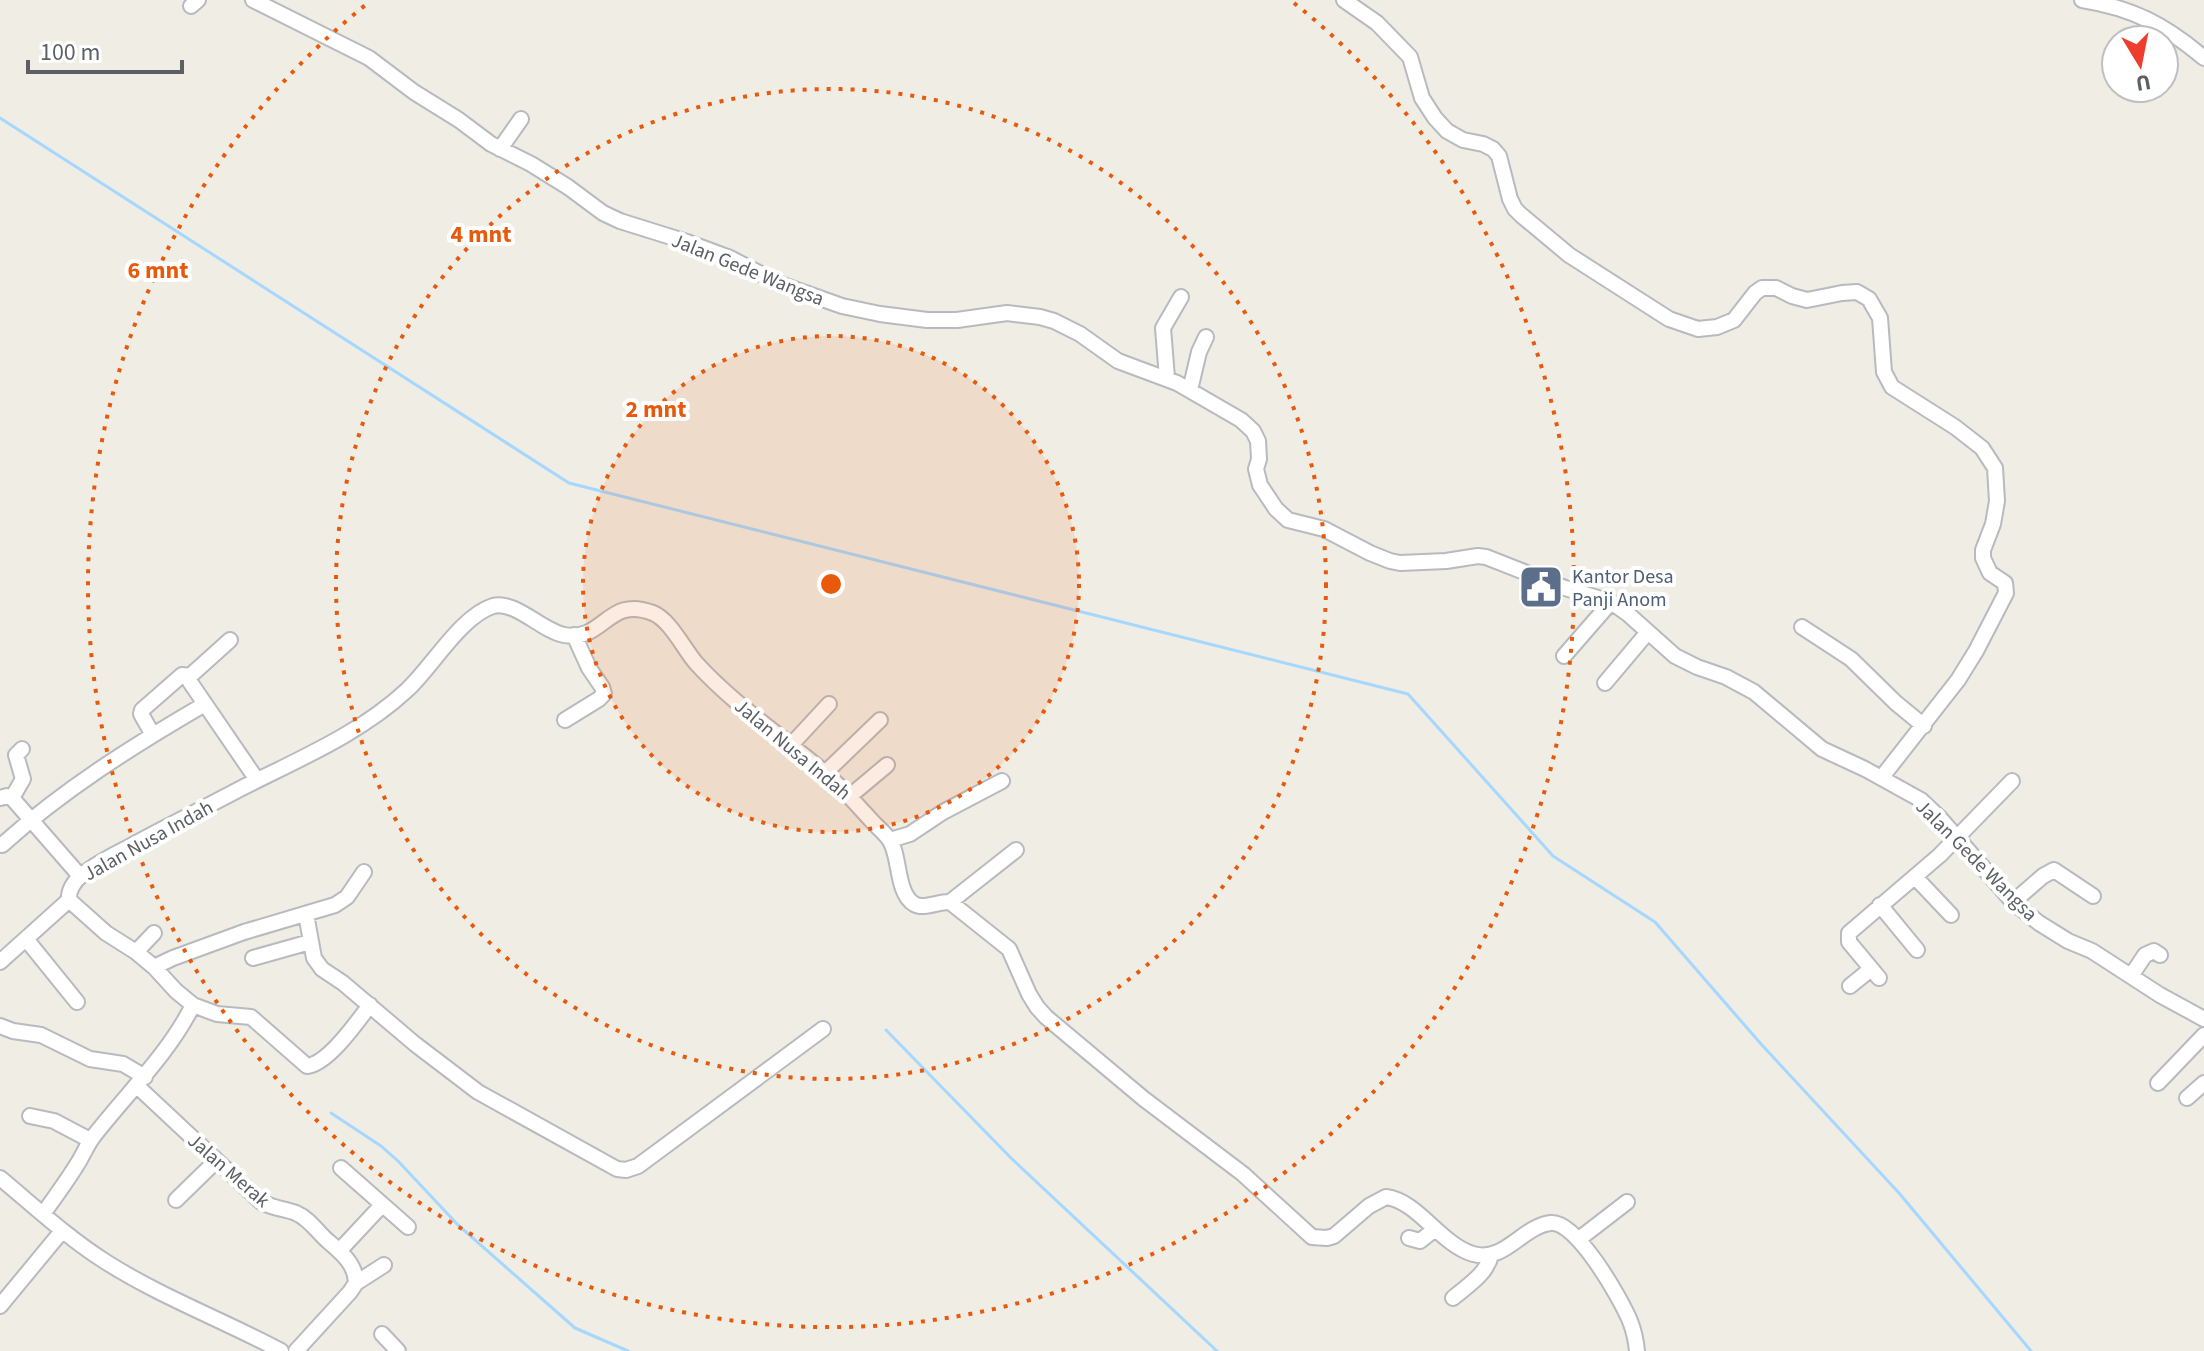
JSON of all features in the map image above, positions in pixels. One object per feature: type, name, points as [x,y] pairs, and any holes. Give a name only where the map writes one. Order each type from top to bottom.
[{"type":"street","points":[[1344,0],[1377,23],[1410,57],[1422,98],[1447,131],[1463,140],[1493,149],[1499,156],[1510,199],[1521,215],[1569,255],[1669,319],[1698,329],[1726,325],[1740,315],[1762,288],[1776,288],[1807,300],[1857,292],[1869,299],[1880,318],[1884,372],[1892,387],[1982,448],[1995,468],[1997,501],[1983,558],[1990,573],[2005,583],[2006,593],[1976,651],[1947,695],[1882,777]]},
{"type":"street","points":[[2082,0],[2142,16],[2180,38],[2204,58]]},
{"type":"street","name":"Jalan Gede Wangsa","points":[[255,1],[369,58],[500,149],[531,164],[603,213],[620,221],[730,258],[822,301],[880,314],[927,320],[957,320],[1007,313],[1040,317],[1080,334],[1118,361],[1167,378],[1241,420],[1253,431],[1258,441],[1258,479],[1276,509],[1288,520],[1324,529],[1390,561],[1438,562],[1486,557],[1611,602],[1675,656],[1754,692],[1822,749],[1882,777],[1921,800],[2013,902],[2048,929],[2092,951],[2204,1019]]},
{"type":"street","points":[[500,149],[521,119]]},
{"type":"street","points":[[1167,378],[1163,328],[1181,297]]},
{"type":"street","points":[[1190,390],[1206,337]]},
{"type":"street","points":[[1564,656],[1611,602]]},
{"type":"street","name":"Jalan Nusa Indah","points":[[0,962],[69,900],[70,891],[80,876],[143,839],[359,726],[408,690],[464,626],[490,607],[499,605],[565,635],[594,630],[617,611],[626,609],[643,610],[658,616],[717,684],[825,773],[890,840],[904,888],[914,904],[924,906],[950,902]]},
{"type":"street","points":[[1802,627],[1851,659],[1924,726]]},
{"type":"street","points":[[1605,683],[1648,632]]},
{"type":"street","points":[[565,720],[604,694],[574,635]]},
{"type":"street","points":[[230,640],[190,676],[190,682],[257,780]]},
{"type":"street","points":[[153,735],[141,714],[142,710],[182,675],[190,676]]},
{"type":"street","points":[[2,845],[101,767],[205,704]]},
{"type":"street","points":[[791,745],[829,704]]},
{"type":"street","points":[[825,773],[880,720]]},
{"type":"street","points":[[22,749],[16,755],[23,779],[6,798],[31,820],[80,876]]},
{"type":"street","points":[[850,796],[887,765]]},
{"type":"street","points":[[890,840],[910,834],[943,812],[1002,781]]},
{"type":"street","points":[[1850,986],[1875,974],[1849,942],[1848,936],[1958,838],[2012,781]]},
{"type":"street","points":[[1016,850],[950,902],[1009,949],[1029,994],[1046,1017],[1144,1099],[1243,1174],[1304,1231],[1318,1238],[1334,1236],[1369,1206],[1386,1197],[1404,1203],[1434,1230],[1476,1255],[1499,1252],[1549,1223],[1565,1226],[1579,1239],[1623,1307],[1634,1333],[1637,1351]]},
{"type":"street","points":[[2013,902],[2054,870],[2093,896]]},
{"type":"street","points":[[154,967],[244,932],[326,909],[352,891],[364,872]]},
{"type":"street","points":[[1915,877],[1951,915]]},
{"type":"street","points":[[69,900],[106,933],[154,967],[193,1005],[217,1014],[251,1017],[307,1066],[318,1062],[342,1040],[370,1005]]},
{"type":"street","points":[[1880,905],[1917,950]]},
{"type":"street","points":[[306,914],[314,958],[322,969],[478,1092],[617,1169],[638,1166],[823,1029]]},
{"type":"street","points":[[136,952],[154,933]]},
{"type":"street","points":[[26,939],[77,1002]]},
{"type":"street","points":[[253,958],[310,942]]},
{"type":"street","points":[[2131,976],[2148,953],[2154,951],[2160,955]]},
{"type":"street","points":[[43,1214],[78,1164],[90,1140],[141,1082],[193,1005]]},
{"type":"street","points":[[0,1026],[41,1035],[90,1059],[123,1064],[141,1082]]},
{"type":"street","points":[[2158,1083],[2204,1035]]},
{"type":"street","name":"Jalan Merak","points":[[141,1082],[216,1161],[260,1201],[269,1207],[298,1214],[340,1250],[355,1273],[356,1283]]},
{"type":"street","points":[[2187,1098],[2204,1083]]},
{"type":"street","points":[[30,1116],[54,1121],[90,1140]]},
{"type":"street","points":[[176,1200],[216,1161]]},
{"type":"street","points":[[341,1168],[408,1227]]},
{"type":"street","points":[[0,1178],[62,1231],[106,1262],[281,1351]]},
{"type":"street","points":[[1579,1239],[1627,1202]]},
{"type":"street","points":[[340,1250],[382,1205]]},
{"type":"street","points":[[1409,1238],[1420,1241],[1434,1230]]},
{"type":"street","points":[[0,1306],[62,1231]]},
{"type":"street","points":[[1453,1298],[1487,1267],[1491,1255]]},
{"type":"street","points":[[296,1351],[356,1283],[384,1265]]},
{"type":"street","points":[[382,1334],[398,1351]]},
{"type":"waterway","points":[[0,118],[569,483],[1408,694],[1553,856],[1655,922],[1761,1044],[1899,1193],[2031,1351]]},
{"type":"waterway","points":[[886,1030],[1011,1158],[1217,1351]]},
{"type":"waterway","points":[[331,1113],[381,1146],[458,1225],[575,1328],[628,1351]]},
{"type":"place","name":"Kantor Desa Panji Anom","points":[[1541,587]]}]
